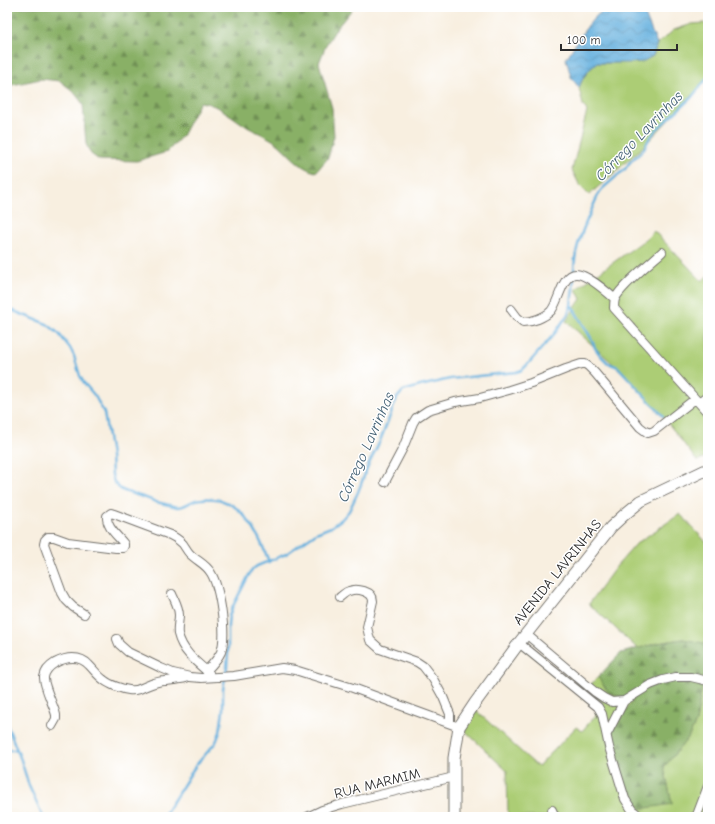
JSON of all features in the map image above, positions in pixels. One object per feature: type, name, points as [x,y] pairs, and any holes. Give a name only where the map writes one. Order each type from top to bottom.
[{"type":"street","points":[[662,252],[625,286],[615,300],[614,308],[708,413]]},
{"type":"street","points":[[511,309],[522,322],[535,320],[545,316],[552,310],[566,280],[571,275],[578,275],[593,282],[615,300]]},
{"type":"street","points":[[385,482],[403,448],[416,418],[437,407],[509,390],[575,366],[585,364],[588,366],[640,427],[648,433],[654,431],[697,401],[708,396]]},
{"type":"street","name":"AVENIDA LAVRINHAS","points":[[454,725],[475,703],[519,643],[611,527],[641,501],[708,469]]},
{"type":"street","points":[[84,614],[73,607],[62,593],[44,544],[48,537],[54,537],[68,542],[123,548],[124,544],[111,529],[107,520],[107,516],[111,514],[170,535],[177,539],[190,555],[207,568],[213,578],[218,592],[221,607],[222,650],[219,657],[206,671]]},
{"type":"street","points":[[340,597],[348,591],[358,590],[365,591],[372,596],[374,599],[367,627],[370,640],[380,648],[417,662],[423,666],[428,671],[443,697],[454,725],[454,817]]},
{"type":"street","points":[[172,594],[179,613],[178,632],[180,641],[188,654],[214,678]]},
{"type":"street","points":[[526,634],[604,698],[612,702],[624,701],[650,685],[669,678],[691,677],[708,681]]},
{"type":"street","points":[[117,639],[123,648],[128,652],[172,673],[190,677],[214,678],[282,668],[295,670],[353,688],[454,725]]},
{"type":"street","points":[[519,643],[598,707],[602,714],[609,747],[625,799],[632,810],[641,817]]},
{"type":"street","points":[[52,726],[56,719],[56,715],[44,678],[50,667],[61,661],[76,658],[81,659],[87,663],[104,681],[129,690],[140,689],[157,682],[190,677]]},
{"type":"street","points":[[607,734],[624,701]]},
{"type":"street","name":"RUA MARMIM","points":[[307,817],[322,810],[342,804],[454,777]]},
{"type":"street","points":[[694,817],[697,815],[708,786]]},
{"type":"green space","points":[[7,7],[354,7],[336,29],[326,45],[319,63],[332,108],[334,136],[328,158],[316,172],[310,170],[299,164],[274,141],[249,128],[226,112],[207,103],[200,102],[182,136],[167,152],[137,161],[99,160],[91,154],[86,144],[83,104],[73,91],[60,81],[41,79],[7,86]]},
{"type":"green space","points":[[704,23],[708,27],[708,78],[643,147],[589,195],[580,186],[572,170],[587,111],[583,105],[579,88],[583,78],[597,63],[613,63],[653,56],[657,44],[674,30],[692,24]]},
{"type":"green space","points":[[654,231],[702,281],[708,275],[708,456],[697,461],[665,419],[622,372],[566,321],[581,299],[576,289],[646,239]]},
{"type":"green space","points":[[680,514],[708,544],[708,644],[683,639],[658,643],[638,649],[589,604],[615,568],[637,543]]},
{"type":"green space","points":[[683,639],[708,644],[708,674],[704,675],[696,722],[688,738],[664,767],[672,804],[640,809],[625,784],[607,738],[633,701],[609,693],[598,677],[621,653],[658,643]]},
{"type":"green space","points":[[708,674],[708,817],[508,817],[507,771],[459,725],[472,707],[538,767],[576,727],[582,731],[603,707],[603,703],[591,693],[591,684],[598,677],[609,693],[633,701],[607,738],[672,804],[664,767],[688,738],[696,722],[704,675]]},
{"type":"water","points":[[611,7],[642,7],[657,44],[653,56],[642,62],[597,63],[583,78],[579,88],[571,77],[566,59],[580,37],[598,14]]},
{"type":"waterway","name":"Córrego Lavrinhas","points":[[574,272],[576,251],[579,241],[599,193],[644,149],[649,139],[658,128],[691,98],[708,77]]},
{"type":"waterway","name":"Córrego Lavrinhas","points":[[163,817],[196,765],[216,742],[220,732],[223,711],[223,689],[227,667],[229,616],[253,569],[286,554],[316,533],[331,527],[342,519],[349,511],[397,398],[403,391],[450,379],[516,372],[522,370],[555,333],[568,314],[571,306],[574,277]]},
{"type":"waterway","points":[[572,306],[600,355],[608,363],[618,367],[663,416]]},
{"type":"waterway","points":[[7,308],[47,324],[59,334],[70,348],[80,376],[95,396],[104,413],[111,455],[112,475],[117,486],[122,490],[156,502],[178,507],[184,506],[198,499],[221,500],[232,505],[239,510],[252,526],[262,544],[269,562]]},
{"type":"waterway","points":[[7,725],[21,760],[29,786],[43,817]]},
{"type":"waterway","points":[[7,750],[17,750]]}]
